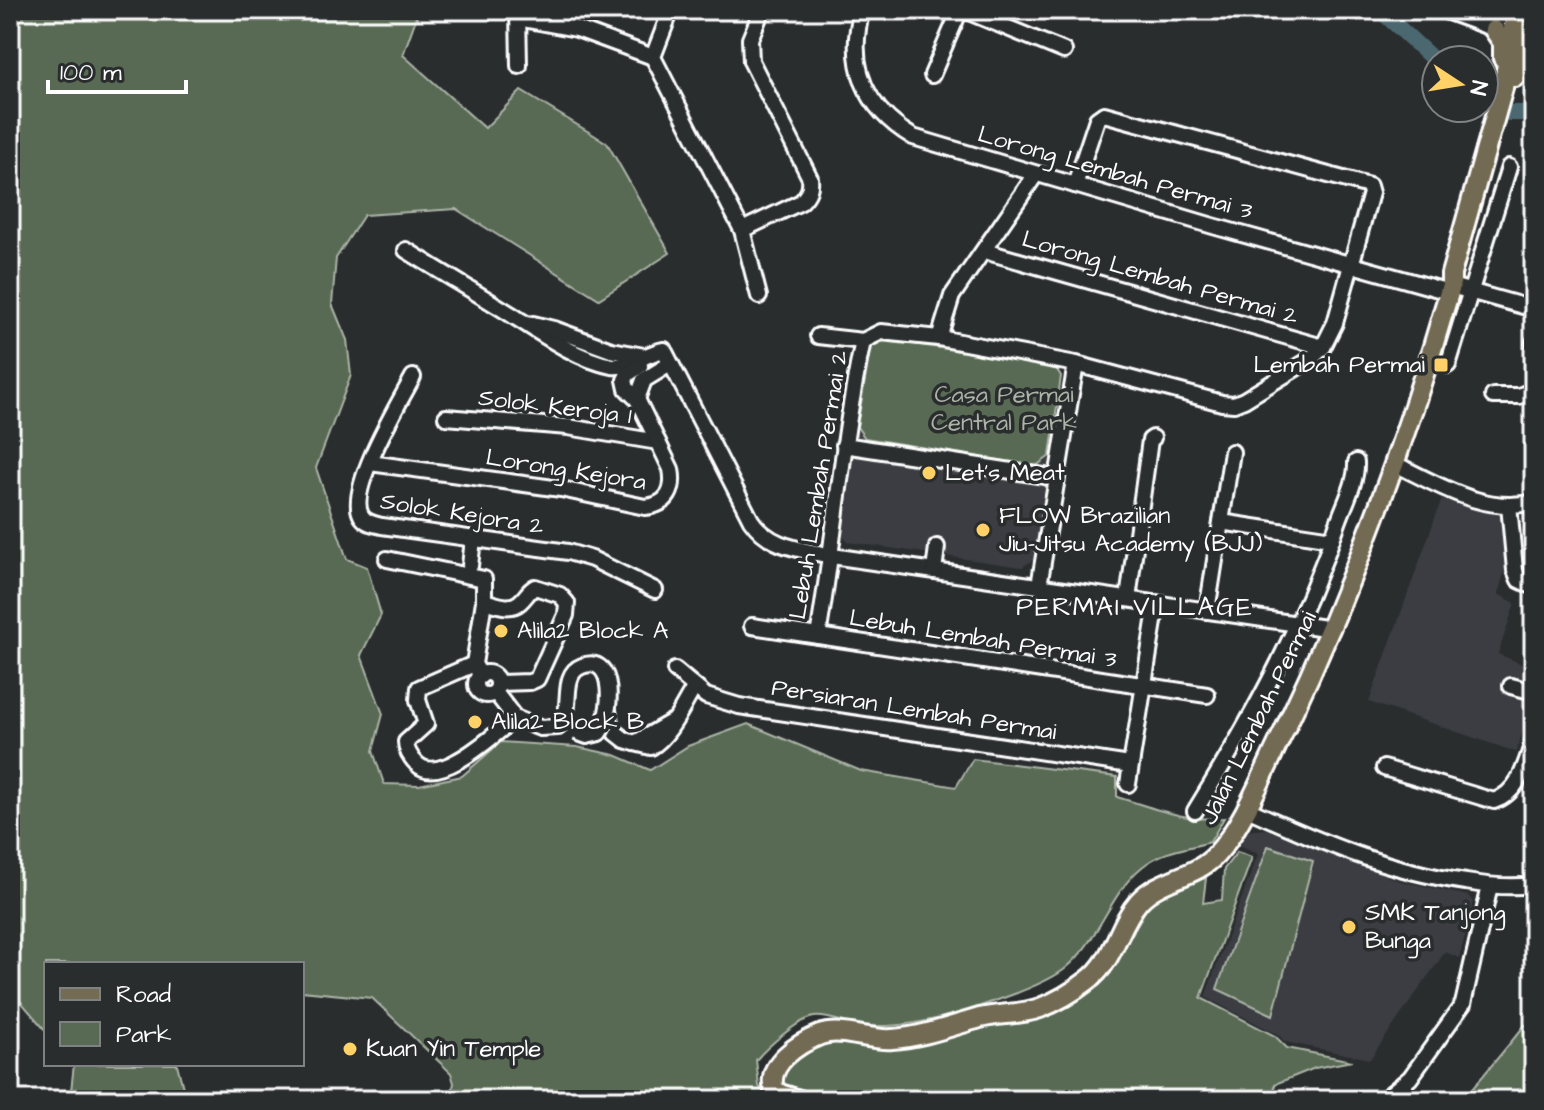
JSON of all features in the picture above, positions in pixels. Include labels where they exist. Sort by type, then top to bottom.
[{"type":"main road","name":"Jalan Lembah Permai","points":[[799,1100],[774,1089],[772,1073],[780,1061],[823,1033],[876,1040],[918,1036],[984,1017],[1039,1008],[1101,971],[1137,903],[1146,893],[1205,866],[1216,855],[1245,808],[1332,629],[1395,464],[1428,366],[1450,289],[1451,274],[1491,144],[1507,83],[1503,32],[1518,10]]},
{"type":"main road","name":"Jalan Lembah Permai","points":[[1507,83],[1528,54],[1531,11]]},
{"type":"main road","points":[[1503,32],[1521,29],[1531,11]]},
{"type":"street","points":[[653,57],[671,10]]},
{"type":"street","points":[[742,230],[801,202],[809,195],[810,178],[751,61],[750,39],[762,10]]},
{"type":"street","name":"Lorong Lembah Permai 3","points":[[862,10],[855,43],[856,63],[872,101],[895,127],[913,137],[1350,265],[1450,289],[1471,291],[1534,309]]},
{"type":"street","points":[[932,75],[962,10],[1064,51]]},
{"type":"street","points":[[1443,10],[1503,32],[1502,10]]},
{"type":"street","points":[[519,66],[518,14],[577,29],[653,57],[742,230],[759,296]]},
{"type":"street","points":[[818,336],[863,341],[881,332],[939,338],[1076,364],[1234,404],[1311,359],[1323,347],[1335,323],[1371,193],[1369,186],[1104,114],[1097,119],[1075,185]]},
{"type":"street","points":[[1448,365],[1509,167]]},
{"type":"street","points":[[939,338],[952,296],[1036,174]]},
{"type":"street","points":[[406,250],[524,323],[554,329],[611,350],[644,356],[661,350],[760,533],[772,542],[832,556],[1332,629]]},
{"type":"street","name":"Lorong Lembah Permai 2","points":[[984,251],[1323,347]]},
{"type":"street","name":"Lebuh Lembah Permai 2","points":[[818,636],[832,556],[844,445],[863,341]]},
{"type":"street","name":"Lorong Kejora","points":[[370,463],[561,489],[645,507],[655,506],[665,501],[673,479],[637,399],[644,380],[668,359]]},
{"type":"street","points":[[1039,586],[1076,364]]},
{"type":"street","name":"Solok Kejora 2","points":[[413,377],[370,463],[358,503],[360,514],[366,522],[568,552],[592,559],[655,590]]},
{"type":"street","points":[[1493,396],[1519,396],[1534,390]]},
{"type":"street","name":"Solok Keroja 1","points":[[446,417],[568,427],[658,442]]},
{"type":"street","points":[[1128,599],[1150,440],[1153,438]]},
{"type":"street","points":[[844,445],[1057,478]]},
{"type":"street","points":[[1207,611],[1232,452]]},
{"type":"street","points":[[1195,811],[1267,690],[1299,624],[1332,539],[1356,462]]},
{"type":"street","points":[[1395,464],[1462,495],[1485,502],[1509,505],[1534,502]]},
{"type":"street","points":[[1509,505],[1515,570],[1519,580],[1534,587]]},
{"type":"street","points":[[1221,522],[1332,539]]},
{"type":"street","points":[[470,566],[473,539]]},
{"type":"street","points":[[934,571],[937,547]]},
{"type":"street","points":[[387,559],[481,577],[486,583],[477,670]]},
{"type":"street","points":[[484,601],[511,607],[535,587],[560,595],[567,603],[566,615],[537,679],[496,688]]},
{"type":"street","points":[[1128,784],[1157,603]]},
{"type":"street","name":"Lebuh Lembah Permai 3","points":[[752,626],[1207,695]]},
{"type":"street","points":[[515,718],[469,755],[442,768],[421,768],[405,748],[406,742],[426,724],[418,700],[419,688],[477,670],[492,674],[496,688],[515,718],[540,728],[558,727],[567,715],[573,672],[582,665],[601,668],[608,677],[608,718],[599,733],[587,736],[565,723],[563,715],[571,672],[583,664],[600,666],[607,675],[608,723],[611,729],[625,740],[651,747],[659,742],[694,688]]},
{"type":"street","name":"Persiaran Lembah Permai","points":[[675,670],[706,696],[739,706],[1130,765]]},
{"type":"street","points":[[1511,686],[1534,692]]},
{"type":"street","points":[[1384,768],[1494,801],[1511,792],[1518,783],[1534,739]]},
{"type":"street","points":[[1245,808],[1386,866],[1426,877],[1490,886],[1534,885]]},
{"type":"street","points":[[1383,1100],[1410,1078],[1463,1004],[1490,886]]},
{"type":"shaded area","points":[[857,427],[865,438],[1036,466],[1050,456],[1035,559],[1022,567],[848,542],[840,531]]},
{"type":"shaded area","points":[[1444,493],[1501,515],[1508,560],[1498,594],[1515,603],[1498,654],[1534,669],[1534,696],[1516,752],[1369,702]]},
{"type":"shaded area","name":"SMK Tanjong Bunga","points":[[1265,829],[1400,881],[1469,896],[1474,902],[1459,958],[1445,952],[1370,1059],[1285,1042],[1279,1035],[1205,997],[1258,854],[1240,845],[1247,831]]},
{"type":"green space","points":[[10,10],[419,10],[403,55],[485,128],[521,91],[607,143],[670,253],[599,299],[456,209],[364,215],[336,258],[332,304],[347,340],[351,375],[316,468],[347,559],[367,567],[381,615],[361,655],[383,714],[373,751],[384,784],[419,785],[462,776],[501,742],[577,747],[615,755],[650,770],[688,746],[748,724],[861,771],[956,787],[973,759],[1117,777],[1117,797],[1183,816],[1224,818],[1210,842],[1166,853],[1142,867],[1121,890],[1087,945],[1061,972],[1049,979],[970,1010],[920,1022],[864,1026],[814,1017],[799,1023],[756,1060],[759,1086],[770,1100],[450,1100],[454,1083],[451,1073],[372,998],[304,991],[304,962],[44,962],[44,1029],[10,989]]},
{"type":"green space","name":"Casa Permai Central Park","points":[[880,339],[1054,365],[1061,376],[1050,456],[1036,466],[865,438],[857,427],[871,345]]},
{"type":"green space","points":[[1268,846],[1313,861],[1273,1015],[1217,989]]},
{"type":"green space","points":[[1237,852],[1252,857],[1201,998],[1275,1036],[1287,1048],[1352,1061],[1315,1068],[1275,1084],[1274,1100],[825,1100],[785,1090],[782,1079],[785,1069],[816,1047],[835,1041],[905,1047],[981,1027],[1041,1017],[1091,991],[1115,965],[1151,900],[1185,883],[1206,878],[1203,903],[1222,900],[1224,869]]},
{"type":"green space","points":[[1534,1024],[1534,1100],[1463,1100],[1525,1025]]},
{"type":"green space","points":[[74,1066],[178,1066],[186,1100],[70,1100]]},
{"type":"waterway","points":[[1380,10],[1420,47]]},
{"type":"waterway","points":[[1500,108],[1509,113],[1534,113]]},
{"type":"place","name":"Lembah Permai","points":[[1441,365]]},
{"type":"place","name":"Let's Meat","points":[[929,473]]},
{"type":"place","name":"FLOW Brazilian Jiu-Jitsu Academy (BJJ)","points":[[983,530]]},
{"type":"place","name":"Alila2 Block A","points":[[501,631]]},
{"type":"place","name":"Alila2 Block B","points":[[475,722]]},
{"type":"place","name":"SMK Tanjong Bunga","points":[[1349,927]]},
{"type":"place","name":"Kuan Yin Temple","points":[[350,1049]]},
{"type":"district","name":"PERMAI VILLAGE","points":[[1135,607]]}]
